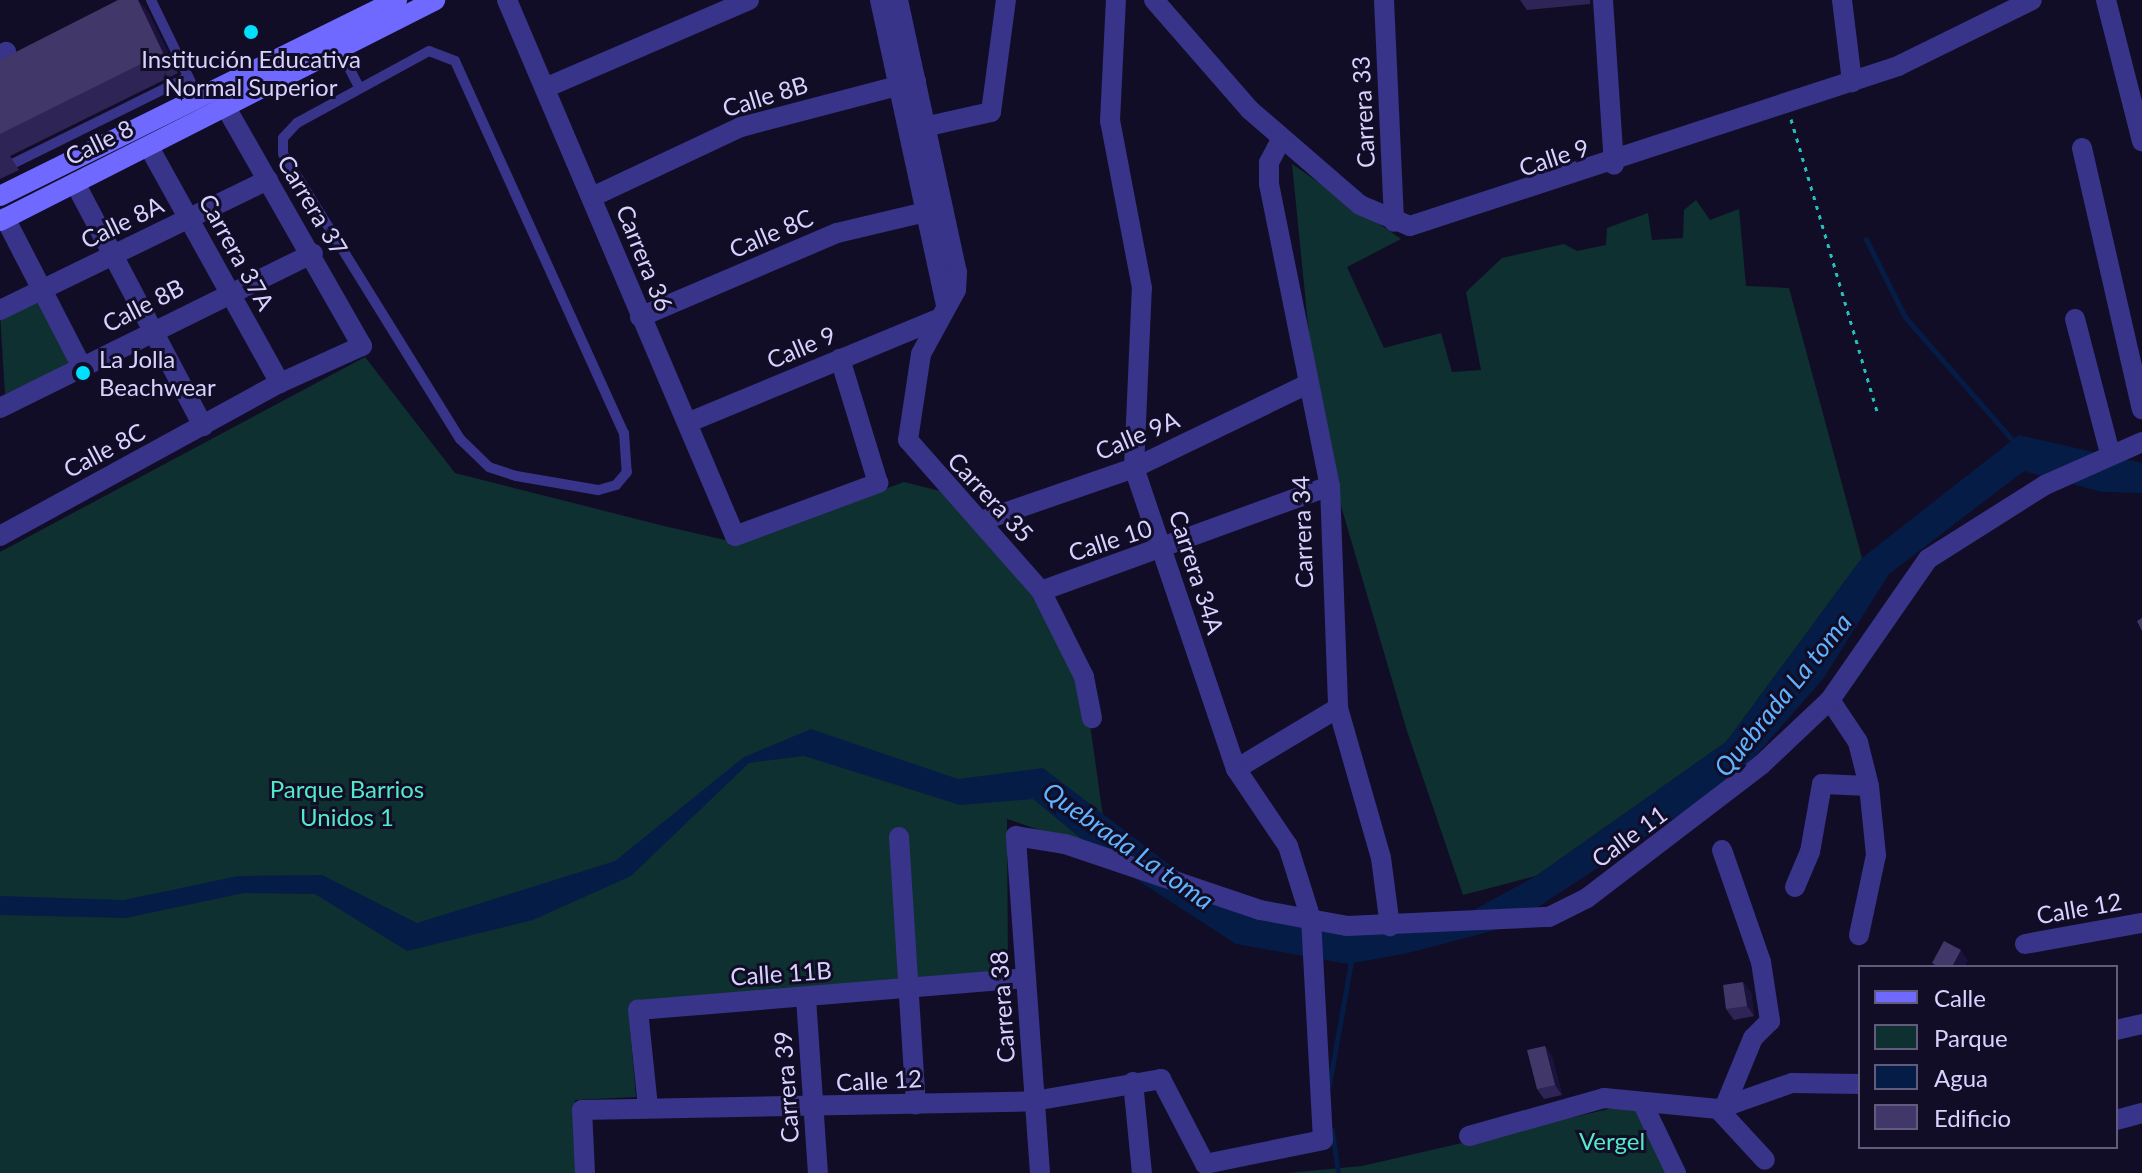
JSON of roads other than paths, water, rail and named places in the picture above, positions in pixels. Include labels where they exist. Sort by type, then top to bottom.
[{"type":"main road","name":"Calle 8","points":[[335,42],[397,0]]},
{"type":"main road","name":"Calle 8","points":[[0,196],[335,42],[435,0]]},
{"type":"main road","name":"Calle 8","points":[[3,219],[149,147],[214,99]]},
{"type":"street","name":"Carrera 36","points":[[507,0],[735,536],[878,483],[840,359]]},
{"type":"street","points":[[545,88],[749,0]]},
{"type":"street","name":"Carrera 35","points":[[880,0],[907,82]]},
{"type":"street","name":"Carrera 35","points":[[898,0],[941,312]]},
{"type":"street","points":[[916,128],[991,112],[997,32],[1006,0]]},
{"type":"street","name":"Carrera 34A","points":[[1116,0],[1110,121],[1142,288],[1134,468],[1165,550],[1236,769],[1288,846],[1312,922],[1323,1140],[1205,1164],[1171,1090]]},
{"type":"street","name":"Calle 9","points":[[1154,0],[1282,138],[1360,205],[1394,222],[1430,224],[1614,165],[1852,82],[2032,0]]},
{"type":"street","name":"Carrera 33","points":[[1384,0],[1394,222]]},
{"type":"street","points":[[1603,0],[1614,165]]},
{"type":"street","points":[[1842,0],[1852,82]]},
{"type":"street","points":[[2106,0],[2142,141]]},
{"type":"street","name":"Calle 8B","points":[[592,197],[741,127],[907,82]]},
{"type":"street","name":"Carrera 37","points":[[214,99],[313,253],[362,346]]},
{"type":"street","name":"Carrera 35","points":[[916,128],[957,272],[909,401],[908,440],[1041,591],[1084,677],[1092,718]]},
{"type":"street","name":"Carrera 34","points":[[1282,138],[1269,162],[1269,184],[1330,486],[1338,708],[1381,858],[1390,926]]},
{"type":"street","name":"Carrera 37A","points":[[149,147],[280,383]]},
{"type":"street","points":[[2082,148],[2142,409]]},
{"type":"street","name":"Calle 8A","points":[[0,310],[268,180]]},
{"type":"street","points":[[75,183],[203,426]]},
{"type":"street","name":"Calle 8C","points":[[640,317],[837,233],[926,212]]},
{"type":"street","points":[[3,219],[82,367]]},
{"type":"street","name":"Calle 8B","points":[[2,400],[82,367],[230,290],[313,253]]},
{"type":"street","name":"Calle 9","points":[[687,423],[840,359],[941,312]]},
{"type":"street","points":[[2075,319],[2106,454]]},
{"type":"street","name":"Calle 8C","points":[[0,536],[280,383],[362,346]]},
{"type":"street","name":"Calle 9A","points":[[981,521],[1134,468],[1308,384]]},
{"type":"street","name":"Calle 11","points":[[1016,836],[1260,910],[1312,922],[1390,926],[1435,922],[1526,923],[1587,898],[1700,816],[1830,700],[1928,559],[2045,485],[2106,454],[2142,442]]},
{"type":"street","name":"Calle 10","points":[[1041,591],[1165,550],[1330,486]]},
{"type":"street","points":[[1830,700],[1858,742],[1869,786],[1876,855],[1859,935]]},
{"type":"street","points":[[1236,769],[1338,708]]},
{"type":"street","points":[[1795,887],[1810,852],[1822,784],[1869,786]]},
{"type":"street","name":"Carrera 38","points":[[1016,836],[1040,1173]]},
{"type":"street","points":[[899,837],[916,1104]]},
{"type":"street","points":[[1722,850],[1761,962],[1770,1021],[1753,1038],[1722,1108]]},
{"type":"street","name":"Calle 12","points":[[2025,944],[2142,923]]},
{"type":"street","name":"Calle 11B","points":[[648,1107],[638,1010],[1026,978]]},
{"type":"street","name":"Carrera 39","points":[[806,998],[818,1173]]},
{"type":"street","points":[[2118,1030],[2142,1024]]},
{"type":"street","name":"Calle 12","points":[[585,1173],[582,1110],[648,1107],[813,1109],[1034,1101],[1161,1079],[1171,1090]]},
{"type":"street","points":[[1469,1136],[1604,1098],[1722,1108],[1804,1081],[1858,1084]]},
{"type":"street","points":[[1133,1082],[1142,1173]]},
{"type":"street","points":[[1642,1102],[1676,1173]]},
{"type":"street","points":[[1722,1108],[1765,1160]]},
{"type":"street","points":[[2118,1119],[2142,1113]]},
{"type":"lane","points":[[151,0],[188,77],[214,99]]},
{"type":"lane","points":[[335,42],[359,87]]},
{"type":"lane","points":[[429,51],[455,61],[624,433],[627,472],[616,485],[598,490],[516,476],[489,467],[460,439],[283,154],[283,138],[297,123],[359,87],[429,51]]},
{"type":"lane","points":[[0,170],[188,77]]},
{"type":"water","name":"Quebrada La toma","points":[[2019,435],[2142,463],[2142,493],[2102,492],[2024,471],[1889,574],[1823,679],[1736,778],[1507,927],[1408,953],[1348,964],[1236,944],[1108,861],[1033,799],[960,805],[804,756],[749,763],[631,876],[533,920],[407,951],[315,894],[244,893],[126,918],[0,915],[0,896],[124,900],[238,876],[322,875],[417,923],[615,861],[744,757],[811,729],[958,779],[1043,768],[1171,866],[1266,921],[1395,935],[1472,911],[1536,876],[1726,742],[1862,558]]},
{"type":"waterway","points":[[1866,239],[1905,317],[2015,443]]},
{"type":"waterway","points":[[1329,1085],[1351,962]]},
{"type":"waterway","points":[[1332,1130],[1338,1173]]},
{"type":"place","name":"Institución Educativa Normal Superior","points":[[251,32]]},
{"type":"place","name":"La Jolla Beachwear","points":[[83,373]]},
{"type":"park label","name":"Parque Barrios Unidos 1","points":[[347,803]]},
{"type":"park label","name":"Vergel","points":[[1612,1141]]}]
